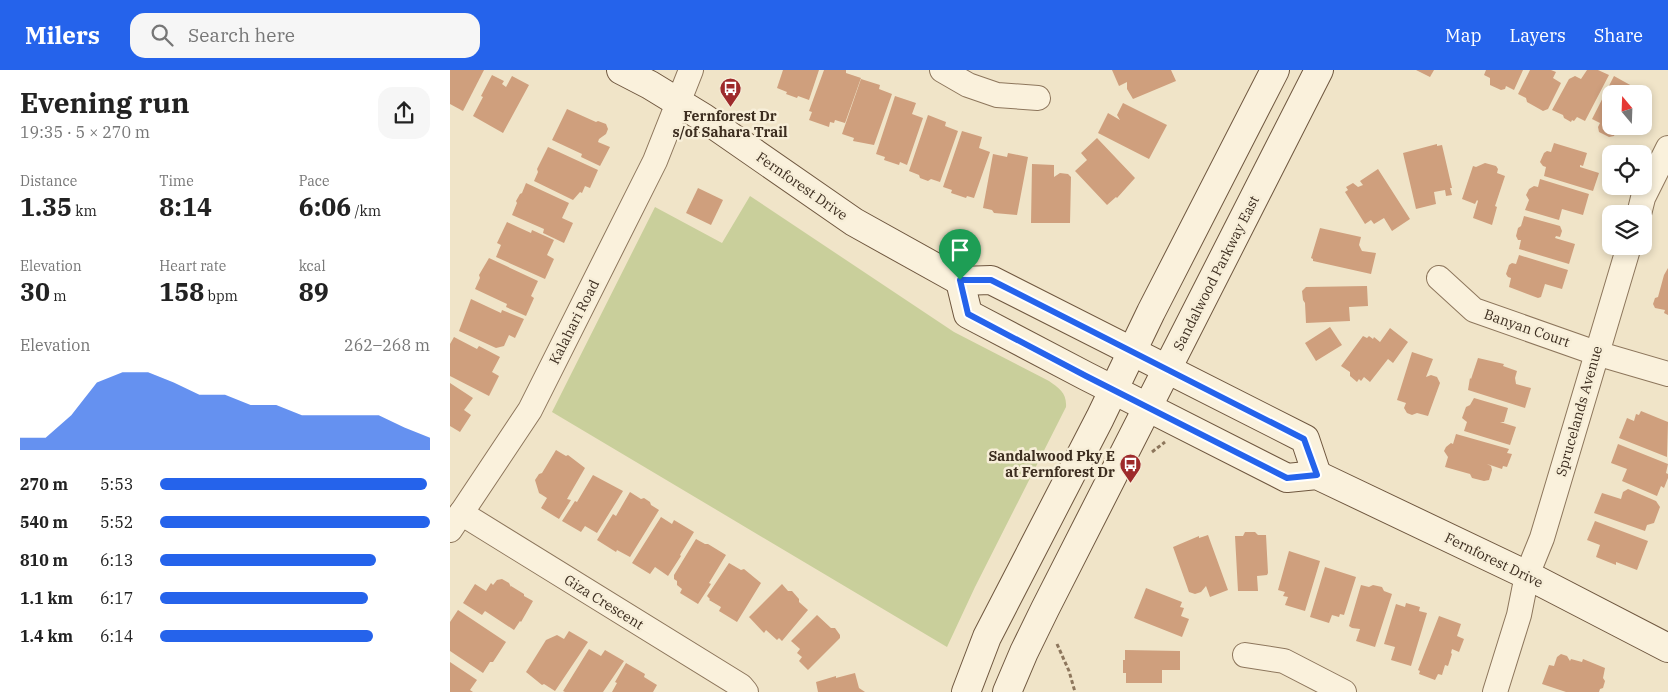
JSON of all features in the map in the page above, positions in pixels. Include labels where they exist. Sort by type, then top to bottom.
[{"type":"street","name":"Fernforest Drive","points":[[621,70],[650,85],[704,118],[854,222],[960,280],[991,280],[1304,439],[1317,475],[1527,575],[1668,648]]},
{"type":"street","name":"Kalahari Road","points":[[456,522],[530,410],[655,160],[691,70]]},
{"type":"street","points":[[942,70],[968,85],[997,95],[1038,98]]},
{"type":"street","points":[[966,692],[987,637],[1275,70]]},
{"type":"street","name":"Sandalwood Parkway East","points":[[1007,692],[1037,626],[1319,70]]},
{"type":"street","points":[[1641,205],[1668,148]]},
{"type":"street","name":"Sprucelands Avenue","points":[[1496,692],[1519,615],[1527,575],[1542,538],[1625,255]]},
{"type":"street","name":"Banyan Court","points":[[1439,278],[1474,310],[1596,352],[1668,374]]},
{"type":"street","points":[[960,280],[968,314],[1287,478],[1317,475]]},
{"type":"street","name":"Giza Crescent","points":[[456,522],[741,686],[746,692]]},
{"type":"street","points":[[1245,656],[1284,661],[1344,692]]},
{"type":"path","points":[[1057,644],[1075,692]]},
{"type":"green space","points":[[750,196],[954,332],[1049,381],[1064,394],[1066,407],[975,587],[947,647],[552,412],[655,207],[722,243]]},
{"type":"building","points":[[450,70],[484,70],[463,111],[450,104]]},
{"type":"building","points":[[783,70],[819,70],[809,100],[786,94],[787,92],[777,88]]},
{"type":"building","points":[[824,70],[846,70],[846,73],[861,78],[845,123],[835,120],[834,123],[830,122],[829,127],[809,120],[812,112],[809,111]]},
{"type":"building","points":[[1112,70],[1171,70],[1176,81],[1133,99],[1127,89],[1127,82],[1119,86]]},
{"type":"building","points":[[1416,70],[1434,70],[1430,77]]},
{"type":"building","points":[[1486,70],[1523,70],[1514,90],[1506,86],[1505,89],[1501,90],[1490,85],[1490,78],[1484,75]]},
{"type":"building","points":[[1530,70],[1551,70],[1556,72],[1553,78],[1561,83],[1548,109],[1543,111],[1527,102],[1526,98],[1518,94]]},
{"type":"building","points":[[1587,70],[1598,70],[1609,75],[1602,85],[1585,121],[1577,117],[1571,122],[1564,118],[1563,115],[1552,110],[1569,79],[1575,76],[1581,79]]},
{"type":"building","points":[[492,75],[504,81],[502,84],[506,87],[512,76],[529,85],[503,133],[473,116]]},
{"type":"building","points":[[1614,76],[1630,85],[1609,85]]},
{"type":"building","points":[[861,79],[880,85],[879,89],[892,94],[874,145],[853,141],[854,138],[842,134]]},
{"type":"building","points":[[895,96],[916,103],[912,114],[923,118],[907,165],[900,162],[899,165],[884,160],[885,157],[876,154]]},
{"type":"building","points":[[1602,99],[1602,134],[1599,132],[1598,127],[1600,123],[1592,119]]},
{"type":"building","points":[[1123,103],[1167,125],[1149,159],[1098,133],[1108,113],[1120,120],[1117,115]]},
{"type":"building","points":[[567,109],[596,122],[606,124],[608,129],[606,134],[598,142],[610,147],[600,166],[581,157],[582,154],[552,140]]},
{"type":"building","points":[[928,115],[946,122],[945,126],[958,131],[940,182],[931,179],[928,181],[909,171]]},
{"type":"building","points":[[962,131],[982,137],[979,148],[990,152],[974,198],[967,196],[966,198],[951,193],[952,190],[943,187]]},
{"type":"building","points":[[1097,138],[1135,178],[1117,198],[1107,205],[1075,171],[1087,160],[1081,153]]},
{"type":"building","points":[[1554,143],[1587,153],[1583,166],[1580,165],[1580,167],[1599,173],[1593,191],[1544,176],[1546,167],[1540,162],[1544,153],[1547,151],[1551,152]]},
{"type":"building","points":[[1437,144],[1437,146],[1442,145],[1452,195],[1446,196],[1445,190],[1434,192],[1436,204],[1416,209],[1403,153]]},
{"type":"building","points":[[548,147],[598,170],[590,188],[585,186],[582,193],[580,192],[573,200],[534,181],[538,172],[537,169]]},
{"type":"building","points":[[1008,153],[1028,157],[1017,215],[994,213],[992,210],[983,208],[993,154],[1007,157]]},
{"type":"building","points":[[1485,163],[1496,166],[1498,169],[1497,173],[1505,176],[1495,206],[1497,207],[1492,225],[1473,218],[1477,200],[1475,204],[1462,199],[1473,166],[1476,167]]},
{"type":"building","points":[[1032,164],[1054,165],[1054,177],[1060,173],[1068,174],[1071,177],[1070,223],[1031,223]]},
{"type":"building","points":[[1378,169],[1410,219],[1392,231],[1384,218],[1374,224],[1371,220],[1365,224],[1345,192],[1348,190],[1346,187],[1353,183],[1358,187],[1363,185],[1360,181]]},
{"type":"building","points":[[1540,179],[1589,194],[1583,215],[1562,209],[1559,220],[1525,210],[1529,200],[1526,195],[1529,189],[1534,186],[1538,187]]},
{"type":"building","points":[[526,183],[569,203],[562,218],[573,223],[564,243],[543,233],[544,229],[512,215],[517,203],[516,201]]},
{"type":"building","points":[[698,188],[723,200],[711,225],[686,213]]},
{"type":"building","points":[[1524,216],[1560,226],[1562,231],[1560,237],[1556,236],[1555,238],[1575,244],[1569,264],[1519,249],[1521,240],[1518,240],[1516,236]]},
{"type":"building","points":[[507,222],[531,233],[532,230],[554,240],[547,255],[554,259],[545,279],[496,257],[501,245],[497,243]]},
{"type":"building","points":[[1320,228],[1361,237],[1359,245],[1362,251],[1376,253],[1371,274],[1313,261],[1311,258]]},
{"type":"building","points":[[1519,255],[1568,270],[1562,289],[1545,284],[1541,297],[1538,298],[1509,287],[1511,278],[1506,274],[1509,265],[1512,263],[1516,264]]},
{"type":"building","points":[[489,258],[538,281],[531,296],[534,298],[526,316],[506,307],[507,304],[475,289],[480,278],[479,275]]},
{"type":"building","points":[[1668,268],[1668,315],[1664,313],[1665,310],[1655,308],[1653,304],[1655,298],[1658,297]]},
{"type":"building","points":[[1367,286],[1368,306],[1349,307],[1350,321],[1306,323],[1302,291],[1306,287]]},
{"type":"building","points":[[471,299],[501,313],[502,310],[524,319],[515,338],[509,335],[504,346],[496,348],[459,331]]},
{"type":"building","points":[[1330,327],[1342,345],[1316,361],[1305,343]]},
{"type":"building","points":[[1390,328],[1408,342],[1393,363],[1388,359],[1370,382],[1364,377],[1361,381],[1359,379],[1357,382],[1350,376],[1350,372],[1341,366],[1363,336],[1367,338],[1369,336],[1373,339],[1374,337],[1380,342]]},
{"type":"building","points":[[454,337],[477,349],[479,346],[500,357],[492,372],[499,376],[489,396],[450,376],[450,344]]},
{"type":"building","points":[[1412,352],[1433,359],[1426,377],[1431,375],[1437,377],[1440,383],[1428,416],[1407,413],[1404,408],[1406,403],[1397,400]]},
{"type":"building","points":[[1478,358],[1504,364],[1503,366],[1517,371],[1516,384],[1531,388],[1525,408],[1468,390],[1470,378]]},
{"type":"building","points":[[450,383],[473,398],[464,410],[471,415],[460,432],[450,426]]},
{"type":"building","points":[[1474,398],[1508,408],[1504,422],[1500,422],[1516,427],[1510,445],[1464,431],[1467,422],[1462,418],[1466,407],[1470,405]]},
{"type":"building","points":[[1641,411],[1668,422],[1667,457],[1619,438],[1627,418],[1634,421],[1636,414],[1639,415]]},
{"type":"building","points":[[1456,434],[1509,449],[1507,453],[1512,454],[1507,467],[1503,466],[1502,469],[1487,464],[1491,466],[1492,470],[1489,480],[1484,481],[1472,478],[1470,474],[1445,467],[1448,457],[1444,451],[1451,443],[1453,444]]},
{"type":"building","points":[[1618,444],[1668,464],[1666,473],[1668,478],[1664,488],[1661,486],[1657,496],[1622,481],[1627,469],[1611,463]]},
{"type":"building","points":[[556,450],[566,456],[568,455],[585,468],[567,499],[571,500],[559,519],[541,508],[547,498],[539,493],[535,480],[542,473]]},
{"type":"building","points":[[593,475],[623,491],[597,533],[585,526],[581,532],[562,521],[575,501],[577,502]]},
{"type":"building","points":[[1628,489],[1656,501],[1660,507],[1654,523],[1647,525],[1645,531],[1594,513],[1602,493],[1621,499],[1623,492]]},
{"type":"building","points":[[630,492],[641,499],[644,498],[659,510],[630,557],[617,550],[616,552],[597,540],[613,514],[616,516]]},
{"type":"building","points":[[661,517],[672,524],[674,520],[694,532],[668,576],[655,567],[650,574],[632,563]]},
{"type":"building","points":[[1595,521],[1648,541],[1637,570],[1616,562],[1616,565],[1596,557],[1600,545],[1587,540]]},
{"type":"building","points":[[1245,532],[1266,535],[1268,573],[1267,575],[1257,576],[1258,591],[1238,591],[1235,536],[1243,536]]},
{"type":"building","points":[[1208,535],[1228,590],[1210,597],[1206,586],[1201,592],[1195,594],[1189,592],[1173,547],[1199,536],[1199,538]]},
{"type":"building","points":[[696,539],[726,555],[698,604],[680,593],[682,589],[674,579],[674,575]]},
{"type":"building","points":[[1289,551],[1320,561],[1305,611],[1285,605],[1288,597],[1283,596],[1285,592],[1278,590]]},
{"type":"building","points":[[729,563],[741,570],[744,569],[761,583],[737,622],[719,611],[721,607],[709,600],[707,596]]},
{"type":"building","points":[[1325,567],[1356,577],[1344,615],[1340,614],[1339,617],[1332,615],[1329,623],[1310,617]]},
{"type":"building","points":[[502,579],[533,601],[514,630],[485,611],[482,615],[463,603],[475,584],[486,591],[491,583],[493,585],[497,580]]},
{"type":"building","points":[[782,584],[788,591],[792,591],[799,599],[799,602],[808,610],[782,641],[779,638],[777,640],[766,630],[764,633],[749,617]]},
{"type":"building","points":[[1361,585],[1382,587],[1384,591],[1392,594],[1375,647],[1356,641],[1360,629],[1349,626]]},
{"type":"building","points":[[1146,588],[1182,602],[1180,607],[1184,608],[1181,616],[1189,619],[1182,637],[1134,618]]},
{"type":"building","points":[[1406,603],[1420,607],[1419,611],[1427,613],[1411,666],[1391,660],[1395,647],[1384,644],[1396,604],[1405,607]]},
{"type":"building","points":[[458,610],[506,642],[483,673],[450,651],[450,622]]},
{"type":"building","points":[[817,615],[831,628],[835,628],[840,638],[808,670],[799,661],[802,657],[797,653],[800,649],[791,641]]},
{"type":"building","points":[[1439,616],[1461,624],[1457,636],[1464,639],[1459,652],[1452,649],[1448,666],[1445,665],[1442,675],[1438,674],[1435,680],[1419,674],[1420,671],[1418,670]]},
{"type":"building","points":[[569,631],[588,642],[555,691],[544,684],[542,685],[526,672],[546,640],[557,635],[564,639]]},
{"type":"building","points":[[589,649],[601,656],[605,650],[624,661],[603,692],[563,691]]},
{"type":"building","points":[[1125,650],[1180,651],[1180,670],[1162,670],[1162,683],[1126,683],[1126,673],[1123,673]]},
{"type":"building","points":[[1561,654],[1567,656],[1570,661],[1571,659],[1582,662],[1583,659],[1605,668],[1603,688],[1599,692],[1566,692],[1542,684],[1549,665],[1554,666],[1557,657]]},
{"type":"building","points":[[450,662],[477,680],[470,690],[473,692],[450,692]]},
{"type":"building","points":[[626,663],[645,674],[644,677],[657,685],[653,692],[612,692],[617,683],[615,682]]},
{"type":"building","points":[[855,673],[859,688],[865,692],[818,692],[816,682]]},
{"type":"place","name":"Fernforest Dr s/of Sahara Trail","points":[[730,107]]},
{"type":"place","name":"Sandalwood Pky E at Fernforest Dr","points":[[1131,483]]},
{"type":"route","points":[[960,280],[991,280],[1304,439],[1317,475],[1287,478],[968,314],[960,280]]}]
